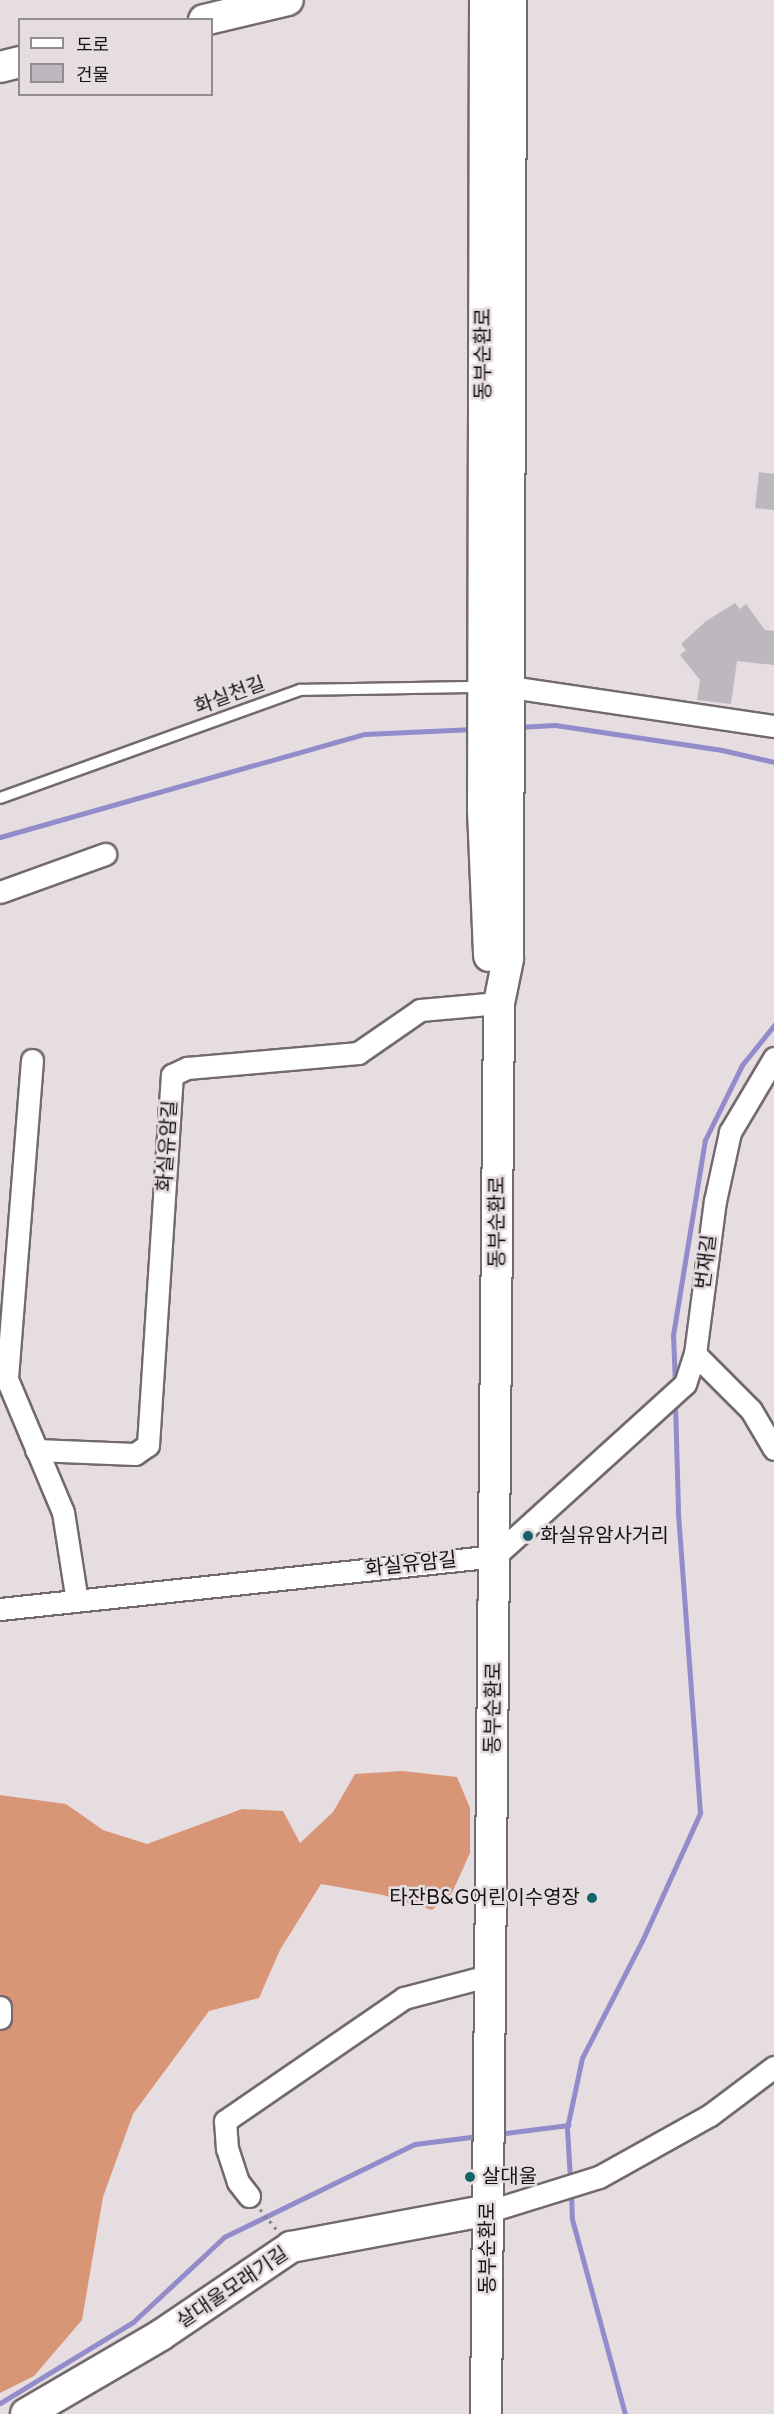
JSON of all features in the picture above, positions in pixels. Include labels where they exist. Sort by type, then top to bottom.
[{"type":"street","points":[[212,18],[288,0]]},
{"type":"street","name":"동부순환로","points":[[485,0],[497,698]]},
{"type":"street","name":"동부순환로","points":[[486,2414],[492,2209],[488,2162],[491,2096],[499,1003],[508,959],[496,808],[511,0]]},
{"type":"street","points":[[0,67],[18,62]]},
{"type":"street","points":[[497,698],[774,726]]},
{"type":"street","points":[[0,892],[105,854]]},
{"type":"street","name":"화실유암길","points":[[36,1450],[135,1454],[148,1445],[172,1075],[187,1068],[358,1053],[420,1010],[499,1003]]},
{"type":"street","name":"번재길","points":[[495,1556],[685,1384],[694,1354],[714,1201],[730,1132],[774,1058]]},
{"type":"street","points":[[32,1060],[6,1379],[63,1512],[77,1601]]},
{"type":"street","points":[[694,1354],[751,1410],[774,1449]]},
{"type":"street","name":"화실유암길","points":[[0,1610],[495,1556]]},
{"type":"street","points":[[249,2196],[238,2182],[227,2149],[225,2121],[404,1998],[491,1975]]},
{"type":"street","points":[[0,2007],[0,2018]]},
{"type":"street","points":[[492,2209],[599,2177],[710,2115],[774,2067]]},
{"type":"street","name":"살대울모래기길","points":[[31,2413],[161,2335],[291,2247],[492,2209]]},
{"type":"lane","name":"화실천길","points":[[0,798],[300,690],[497,698]]},
{"type":"path","points":[[249,2196],[277,2230]]},
{"type":"shaded area","points":[[402,1771],[457,1777],[470,1808],[470,1853],[452,1893],[432,1910],[383,1895],[321,1884],[280,1950],[259,1998],[209,2011],[133,2114],[103,2197],[82,2320],[34,2376],[0,2393],[0,1795],[66,1804],[103,1830],[147,1844],[242,1809],[283,1811],[300,1843],[333,1812],[355,1774]]},
{"type":"building","points":[[759,472],[774,474],[774,510],[755,508]]},
{"type":"building","points":[[735,603],[740,609],[746,604],[765,630],[774,631],[774,665],[737,661],[731,704],[697,700],[700,680],[680,655],[686,650],[681,644],[706,621]]},
{"type":"waterway","points":[[518,727],[555,725],[722,750],[774,762]]},
{"type":"waterway","points":[[0,837],[365,734],[473,729]]},
{"type":"waterway","points":[[675,1384],[673,1335],[705,1140],[742,1065],[774,1025]]},
{"type":"waterway","points":[[570,2179],[567,2128],[582,2058],[642,1941],[700,1813],[678,1510],[675,1402]]},
{"type":"waterway","points":[[497,2134],[568,2125]]},
{"type":"waterway","points":[[0,2403],[133,2322],[224,2237],[415,2144],[478,2136]]},
{"type":"waterway","points":[[571,2192],[572,2219],[625,2414]]},
{"type":"place","name":"화실유암사거리","points":[[528,1536]]},
{"type":"place","name":"타잔B&G어린이수영장","points":[[592,1898]]},
{"type":"place","name":"살대울","points":[[470,2177]]}]
